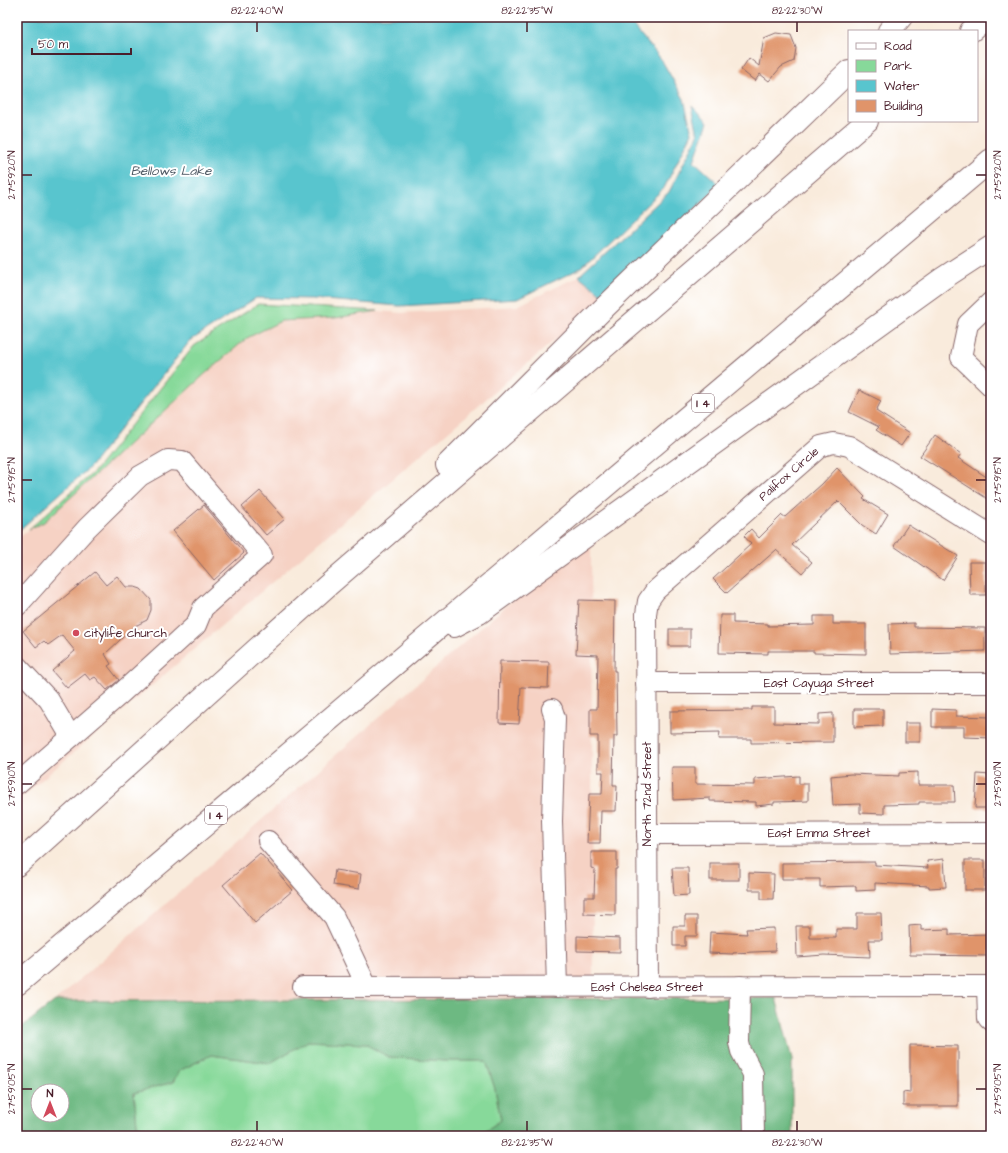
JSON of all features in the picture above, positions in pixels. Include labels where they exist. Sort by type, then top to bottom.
[{"type":"highway","points":[[890,30],[901,17]]},
{"type":"highway","points":[[972,30],[987,17]]},
{"type":"highway","points":[[327,586],[603,309],[848,72]]},
{"type":"highway","points":[[17,865],[327,586],[866,122]]},
{"type":"highway","name":"I 4","points":[[17,984],[991,160]]},
{"type":"highway","points":[[942,279],[991,239]]},
{"type":"highway","points":[[416,646],[479,613],[942,279],[991,247]]},
{"type":"street","points":[[991,302],[968,324],[961,357],[991,386]]},
{"type":"street","name":"Palifox Circle","points":[[648,601],[654,591],[821,446],[834,443],[849,446],[991,535]]},
{"type":"street","points":[[17,606],[87,528],[140,476],[168,460],[182,461],[262,555],[203,608],[196,625],[117,697],[17,784]]},
{"type":"street","name":"North 72nd Street","points":[[648,601],[646,614],[648,987]]},
{"type":"street","points":[[17,666],[49,700],[71,737]]},
{"type":"street","name":"East Cayuga Street","points":[[646,683],[991,683]]},
{"type":"street","points":[[552,709],[556,718],[552,821],[557,987]]},
{"type":"street","name":"East Emma Street","points":[[647,834],[991,833]]},
{"type":"street","points":[[268,841],[334,917],[367,987]]},
{"type":"street","points":[[740,986],[739,1042],[740,1051],[753,1074],[754,1136]]},
{"type":"street","points":[[989,986],[988,1019],[991,1022]]},
{"type":"street","name":"East Chelsea Street","points":[[303,987],[989,986]]},
{"type":"shaded area","points":[[579,276],[605,297],[17,801],[17,794],[127,699],[17,774],[17,540],[29,529],[44,522],[205,374],[247,338],[281,321],[335,318],[378,311],[401,313],[517,306]]},
{"type":"shaded area","points":[[591,542],[593,979],[296,979],[296,994],[593,994],[593,999],[55,1001],[515,598]]},
{"type":"green space","points":[[258,304],[378,311],[335,318],[281,321],[247,338],[205,374],[44,522],[29,529],[94,472],[194,346]]},
{"type":"green space","points":[[776,998],[792,1059],[792,1136],[478,1136],[501,1120],[495,1089],[486,1061],[445,1061],[389,1057],[365,1044],[308,1041],[270,1063],[211,1055],[179,1071],[173,1082],[134,1093],[137,1125],[161,1136],[17,1136],[17,1031],[55,1001]]},
{"type":"green space","points":[[308,1041],[365,1044],[389,1057],[445,1061],[486,1061],[495,1089],[501,1120],[478,1136],[161,1136],[137,1125],[134,1093],[173,1082],[179,1071],[211,1055],[270,1063]]},
{"type":"water","name":"Bellows Lake","points":[[17,17],[626,17],[661,59],[684,99],[692,133],[664,188],[581,268],[517,299],[400,306],[312,299],[256,298],[190,341],[90,467],[17,532]]},
{"type":"water","points":[[692,105],[708,122],[694,161],[720,185],[605,297],[579,276],[669,192],[698,135]]},
{"type":"building","points":[[776,33],[791,35],[796,48],[794,61],[781,67],[769,81],[760,74],[755,81],[741,70],[749,58],[759,66],[764,38]]},
{"type":"building","points":[[859,390],[881,401],[876,411],[910,433],[901,446],[876,430],[879,427],[849,412]]},
{"type":"building","points":[[935,435],[961,454],[958,458],[991,480],[991,501],[920,456]]},
{"type":"building","points":[[837,468],[865,497],[863,499],[888,514],[876,534],[862,525],[838,501],[792,545],[812,562],[802,573],[776,550],[727,593],[713,579],[751,544],[744,536],[751,529],[759,538],[782,515],[785,517],[822,484]]},
{"type":"building","points":[[260,491],[285,519],[266,535],[242,507]]},
{"type":"building","points":[[204,505],[244,553],[214,580],[173,531]]},
{"type":"building","points":[[908,525],[958,556],[943,580],[894,546]]},
{"type":"building","points":[[969,562],[986,562],[986,595],[970,595]]},
{"type":"building","name":"citylife church","points":[[95,572],[106,585],[117,576],[126,587],[141,589],[151,600],[151,610],[147,620],[135,626],[105,654],[111,664],[108,666],[119,680],[107,690],[95,677],[90,680],[85,674],[67,688],[52,671],[75,651],[62,635],[48,645],[44,641],[36,647],[23,631]]},
{"type":"building","points":[[579,600],[615,601],[614,671],[616,671],[617,736],[614,736],[613,785],[617,785],[616,811],[601,811],[600,843],[587,843],[589,794],[602,794],[603,772],[598,772],[598,736],[590,736],[590,709],[597,709],[598,655],[576,654]]},
{"type":"building","points":[[720,615],[733,615],[733,623],[768,624],[768,626],[814,625],[814,616],[833,616],[833,624],[866,624],[866,654],[814,653],[814,651],[768,651],[768,654],[719,653]]},
{"type":"building","points":[[914,623],[914,627],[985,628],[985,651],[890,654],[889,624]]},
{"type":"building","points":[[669,629],[690,629],[690,646],[669,646]]},
{"type":"building","points":[[500,661],[549,662],[548,688],[521,687],[519,724],[499,723]]},
{"type":"building","points":[[752,707],[774,707],[774,723],[819,724],[819,714],[833,713],[833,742],[751,743],[751,739],[719,739],[720,732],[670,733],[670,711],[752,710]]},
{"type":"building","points":[[854,709],[883,709],[883,726],[854,727]]},
{"type":"building","points":[[932,709],[956,710],[956,716],[991,717],[991,738],[964,737],[964,727],[932,727]]},
{"type":"building","points":[[905,723],[920,723],[920,742],[905,742]]},
{"type":"building","points":[[672,767],[695,767],[695,784],[755,785],[755,779],[799,776],[799,784],[808,784],[808,801],[774,802],[774,804],[756,806],[756,802],[710,801],[710,798],[673,800]]},
{"type":"building","points":[[918,772],[918,785],[954,785],[955,802],[919,802],[919,804],[884,805],[884,814],[860,813],[860,804],[833,805],[831,776],[851,774],[899,776],[899,773]]},
{"type":"building","points":[[977,774],[991,775],[990,808],[975,808]]},
{"type":"building","points":[[591,852],[617,852],[617,869],[615,869],[615,915],[584,914],[584,897],[594,897],[595,869],[591,868]]},
{"type":"building","points":[[260,853],[293,890],[255,923],[223,885]]},
{"type":"building","points":[[944,859],[946,887],[929,888],[929,886],[875,883],[875,890],[856,891],[856,886],[820,887],[820,879],[782,879],[782,863],[875,862],[875,865],[928,868],[927,861]]},
{"type":"building","points":[[965,860],[985,860],[985,890],[965,890]]},
{"type":"building","points":[[710,863],[739,863],[739,880],[710,880]]},
{"type":"building","points":[[672,868],[688,868],[689,895],[674,896]]},
{"type":"building","points":[[335,870],[361,874],[359,889],[333,885]]},
{"type":"building","points":[[749,873],[774,874],[773,899],[761,899],[761,890],[749,890]]},
{"type":"building","points":[[857,913],[881,913],[882,940],[869,940],[870,957],[824,955],[797,957],[796,926],[810,926],[810,938],[836,938],[836,929],[857,929]]},
{"type":"building","points":[[685,916],[697,916],[697,936],[685,936],[685,946],[673,946],[673,926],[685,926]]},
{"type":"building","points":[[921,925],[921,930],[949,929],[949,935],[991,934],[991,956],[910,955],[909,926]]},
{"type":"building","points":[[774,928],[775,951],[733,954],[709,953],[710,932],[747,934],[746,929]]},
{"type":"building","points":[[577,936],[620,938],[620,952],[577,951]]},
{"type":"building","points":[[910,1045],[958,1046],[958,1106],[903,1106],[903,1092],[910,1093]]},
{"type":"place","name":"citylife church","points":[[76,633]]}]
